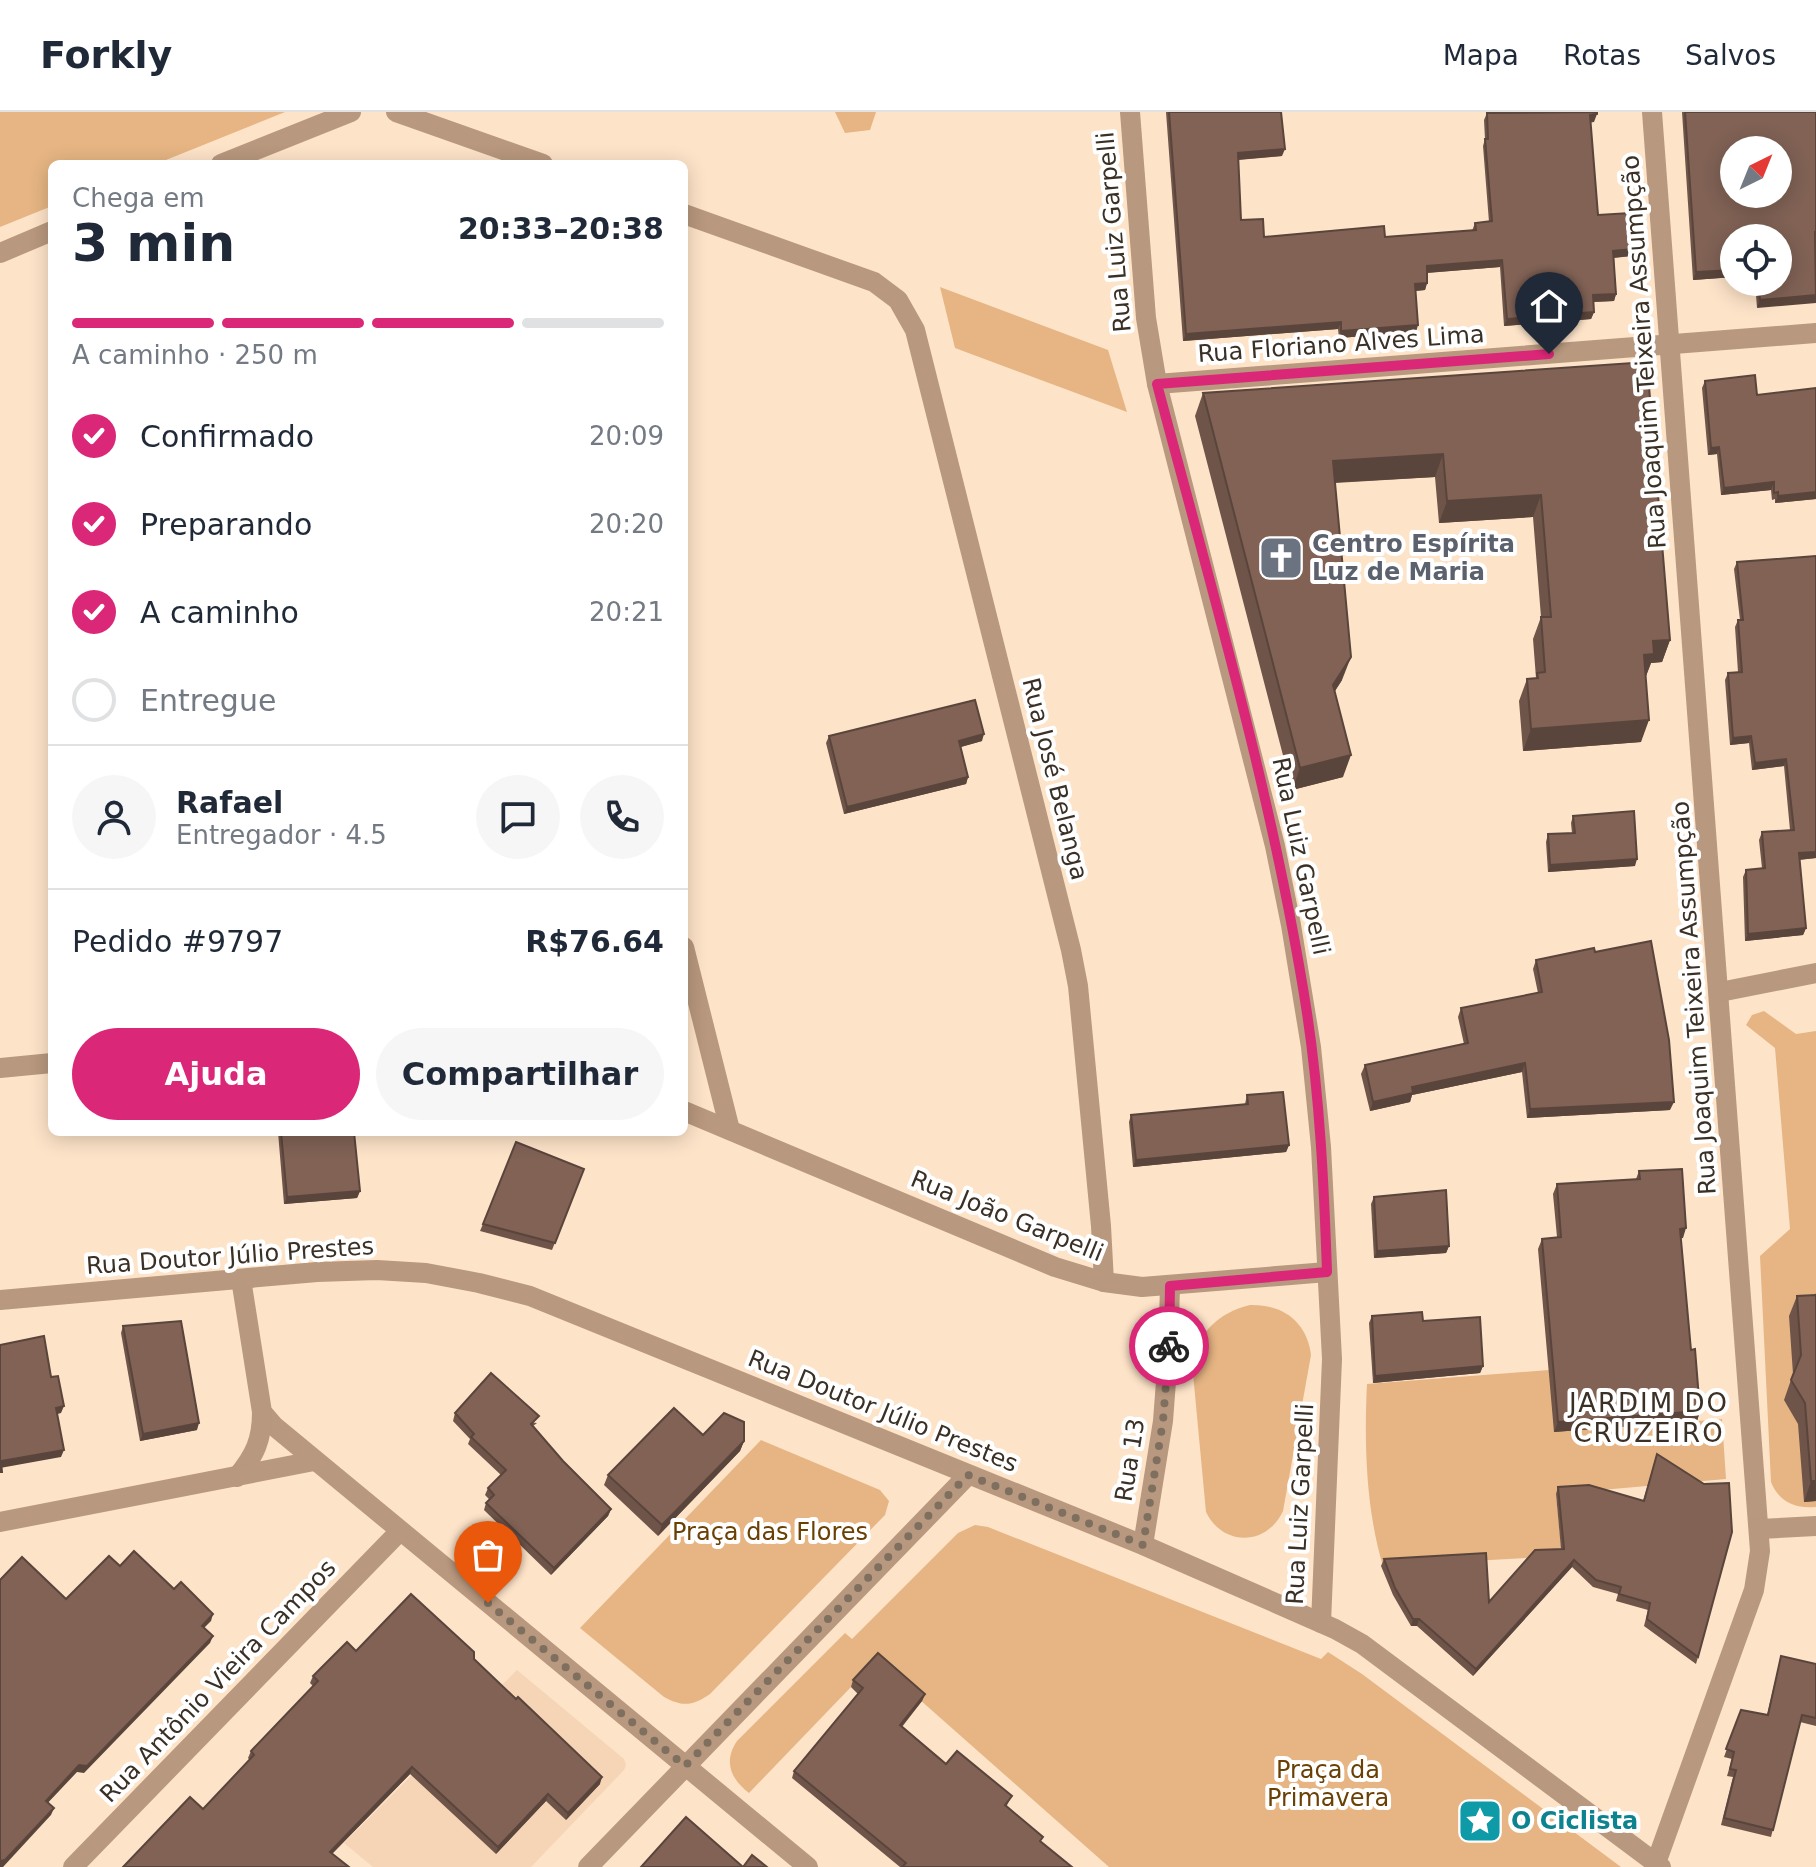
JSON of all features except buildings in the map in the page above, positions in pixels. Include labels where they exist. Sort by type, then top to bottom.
[{"type":"street","points":[[231,160],[351,112]]},
{"type":"street","points":[[396,112],[532,160]]},
{"type":"street","name":"Rua Luiz Garpelli","points":[[1130,112],[1146,318],[1157,384],[1236,686],[1291,925],[1317,1094],[1331,1397],[1321,1623]]},
{"type":"street","name":"Rua Joaquim Teixeira Assumpção","points":[[1652,112],[1759,1529],[1759,1567],[1754,1590],[1658,1865]]},
{"type":"street","points":[[483,143],[488,160]]},
{"type":"street","name":"Rua José Belanga","points":[[688,215],[874,282],[898,300],[915,330],[1071,950],[1078,986],[1104,1282]]},
{"type":"street","points":[[0,253],[48,233]]},
{"type":"street","name":"Rua Floriano Alves Lima","points":[[1157,384],[1816,333]]},
{"type":"street","points":[[688,963],[730,1130]]},
{"type":"street","points":[[1720,992],[1816,973]]},
{"type":"street","points":[[0,1068],[48,1063]]},
{"type":"street","name":"Rua João Garpelli","points":[[688,1113],[1055,1267],[1104,1282],[1142,1287],[1170,1286],[1327,1272]]},
{"type":"street","name":"Rua Doutor Júlio Prestes","points":[[0,1300],[377,1270],[426,1273],[530,1296],[1143,1545],[1321,1623],[1362,1644],[1658,1865]]},
{"type":"street","points":[[237,1477],[251,1459],[262,1433],[262,1412],[241,1279]]},
{"type":"street","name":"Rua 13","points":[[1143,1545],[1163,1421],[1170,1286]]},
{"type":"street","points":[[262,1412],[314,1461],[808,1867]]},
{"type":"street","points":[[0,1522],[314,1461]]},
{"type":"street","points":[[588,1867],[968,1475]]},
{"type":"street","points":[[1759,1529],[1816,1526]]},
{"type":"street","name":"Rua Antônio Vieira Campos","points":[[73,1867],[400,1531]]},
{"type":"shaded area","points":[[517,1670],[624,1759],[626,1765],[531,1867],[373,1867],[344,1843]]},
{"type":"green space","points":[[0,112],[285,112],[166,160],[48,160],[48,208],[0,227]]},
{"type":"green space","points":[[835,112],[876,112],[870,130],[845,133]]},
{"type":"green space","points":[[940,287],[1108,350],[1127,412],[955,348]]},
{"type":"green space","points":[[1764,1011],[1796,1034],[1816,1031],[1816,1507],[1789,1503],[1778,1495],[1771,1482],[1760,1256],[1790,1229],[1775,1048],[1746,1025],[1752,1015]]},
{"type":"green space","points":[[1250,1305],[1273,1308],[1291,1317],[1304,1333],[1311,1355],[1283,1511],[1267,1531],[1245,1538],[1223,1532],[1206,1512],[1192,1363],[1199,1342],[1212,1325],[1229,1313]]},
{"type":"green space","points":[[1549,1370],[1697,1421],[1722,1419],[1726,1479],[1556,1494],[1562,1556],[1383,1566],[1373,1522],[1368,1476],[1367,1384]]},
{"type":"green space","name":"Praça das Flores","points":[[761,1440],[880,1490],[889,1501],[885,1515],[710,1694],[693,1703],[676,1702],[664,1697],[580,1628]]},
{"type":"green space","name":"Praça da Primavera","points":[[975,1525],[988,1527],[1321,1659],[1328,1652],[1621,1867],[1109,1867],[876,1661],[749,1793],[743,1788],[734,1776],[730,1763],[737,1741],[845,1633],[852,1639],[958,1533]]},
{"type":"way so far","points":[[488,1603],[685,1766],[968,1475],[1143,1545],[1163,1421],[1169,1346]]},
{"type":"place","name":"Centro Espírita Luz de Maria","points":[[1281,558]]},
{"type":"place","name":"O Ciclista","points":[[1480,1821]]},
{"type":"district","name":"JARDIM DO CRUZEIRO","points":[[1649,1418]]},
{"type":"route","points":[[1169,1346],[1170,1286],[1327,1272],[1317,1094],[1307,1013],[1291,925],[1236,686],[1157,384],[1549,354]]}]
